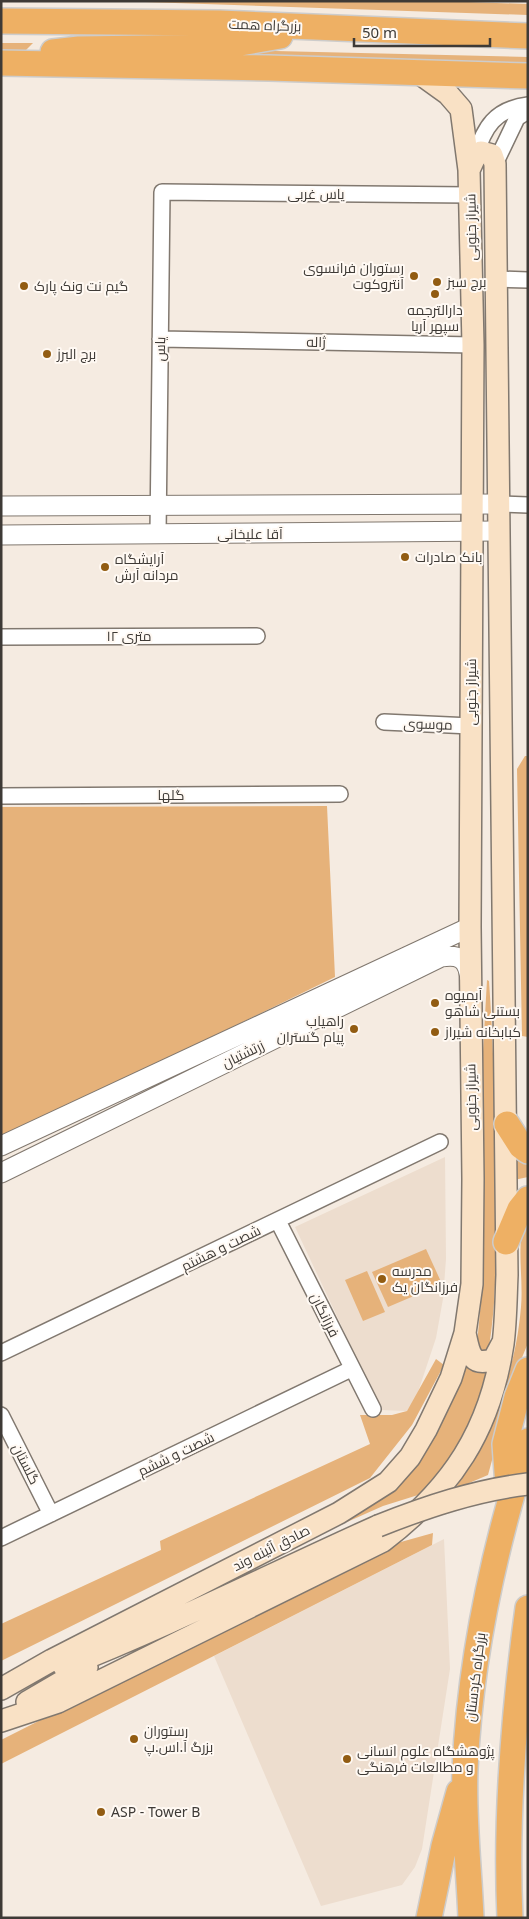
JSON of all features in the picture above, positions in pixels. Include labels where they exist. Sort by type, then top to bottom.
[{"type":"highway","name":"بزرگراه همت","points":[[1,21],[330,26],[528,36]]},
{"type":"highway","points":[[1,59],[79,49],[217,47],[330,26]]},
{"type":"highway","points":[[1,64],[416,71],[528,76]]},
{"type":"highway","points":[[506,1124],[521,1146],[528,1151]]},
{"type":"highway","points":[[506,1242],[520,1209],[528,1198]]},
{"type":"highway","points":[[509,1501],[505,1444],[517,1397],[528,1370]]},
{"type":"highway","name":"بزرگراه کردستان","points":[[471,1918],[465,1770],[480,1634],[488,1586],[509,1501],[528,1441]]},
{"type":"highway","points":[[510,1918],[509,1816],[514,1724],[528,1608]]},
{"type":"highway","points":[[430,1918],[444,1846],[465,1770]]},
{"type":"main road","name":"شیراز جنوبی","points":[[380,1534],[410,1521],[439,1492],[467,1451],[486,1411],[503,1342],[507,1275],[496,279],[480,163],[461,109],[448,94],[416,71]]},
{"type":"main road","name":"شیراز جنوبی","points":[[465,1333],[472,1284],[470,927],[473,345],[470,195],[480,163]]},
{"type":"main road","points":[[465,1333],[471,1356],[477,1361],[487,1362],[494,1359],[503,1342]]},
{"type":"main road","name":"صادق آئینه وند","points":[[1,1691],[52,1660],[339,1513],[388,1482],[410,1457],[426,1430],[451,1378],[465,1333]]},
{"type":"main road","points":[[380,1534],[429,1506],[508,1486],[528,1484]]},
{"type":"main road","name":"صادق آئینه وند","points":[[1,1691],[135,1639],[380,1534]]},
{"type":"main road","name":"صادق آئینه وند","points":[[1,1720],[58,1702],[380,1534]]},
{"type":"main road","name":"صادق آئینه وند","points":[[1,1720],[135,1639]]},
{"type":"street","points":[[480,163],[485,130],[497,116],[513,106],[528,105]]},
{"type":"street","points":[[480,163],[516,118],[528,111]]},
{"type":"street","name":"یاس غربی","points":[[162,192],[470,195]]},
{"type":"street","name":"یاس","points":[[158,534],[162,192]]},
{"type":"street","points":[[496,279],[528,280]]},
{"type":"street","name":"ژاله","points":[[160,339],[473,345]]},
{"type":"street","points":[[1,506],[528,505]]},
{"type":"street","name":"آقا علیخانی","points":[[1,536],[498,531]]},
{"type":"street","name":"۱۲ متری","points":[[1,637],[257,636]]},
{"type":"street","name":"موسوی","points":[[384,722],[471,726]]},
{"type":"street","name":"گلها","points":[[1,796],[340,794]]},
{"type":"street","name":"زرتشتیان","points":[[1,1146],[470,927]]},
{"type":"street","name":"زرتشتیان","points":[[1,1173],[441,957],[453,955],[463,959],[468,966],[470,982]]},
{"type":"street","name":"شصت و هشتم","points":[[1,1353],[440,1142]]},
{"type":"street","name":"فرزانگان","points":[[278,1221],[351,1369],[373,1409]]},
{"type":"street","name":"شصت و ششم","points":[[1,1538],[351,1369]]},
{"type":"street","name":"گلستان","points":[[1,1415],[51,1514]]},
{"type":"shaded area","points":[[116,1],[440,1],[528,4],[528,15]]},
{"type":"shaded area","points":[[1,43],[33,43],[25,51],[1,51]]},
{"type":"shaded area","points":[[231,50],[528,57],[528,65],[158,58]]},
{"type":"shaded area","points":[[525,756],[528,756],[528,1037],[522,1036],[517,769]]},
{"type":"shaded area","points":[[327,806],[335,977],[1,1140],[1,807]]},
{"type":"shaded area","points":[[487,980],[489,981],[492,1035],[496,1144],[496,1237],[493,1315],[488,1353],[484,1357],[477,1344],[481,1301],[482,1069]]},
{"type":"shaded area","points":[[513,1152],[528,1163],[528,1177],[514,1180]]},
{"type":"shaded area","name":"مدرسه فرزانگان یک","points":[[445,1157],[446,1259],[443,1299],[436,1338],[416,1398],[407,1411],[381,1410],[295,1227]]},
{"type":"shaded area","points":[[528,1208],[528,1343],[516,1372],[488,1475],[455,1489],[480,1446],[490,1424],[507,1380],[513,1357],[521,1307],[521,1238]]},
{"type":"shaded area","points":[[426,1249],[442,1284],[388,1307],[372,1272]]},
{"type":"shaded area","points":[[367,1271],[385,1312],[363,1321],[345,1280]]},
{"type":"shaded area","points":[[436,1359],[444,1365],[412,1425],[370,1478],[1,1661],[1,1624],[161,1550],[160,1541],[370,1444],[360,1415],[392,1415],[407,1411]]},
{"type":"shaded area","points":[[464,1366],[477,1373],[492,1371],[488,1390],[434,1490],[383,1506],[347,1522],[364,1507]]},
{"type":"shaded area","points":[[433,1533],[432,1545],[1,1764],[1,1740],[383,1547]]},
{"type":"shaded area","name":"پژوهشگاه علوم انسانی و مطالعات فرهنگی","points":[[444,1539],[450,1669],[422,1849],[415,1867],[402,1885],[321,1906],[214,1656]]},
{"type":"place","name":"رستوران فرانسوی آنتروکوت","points":[[414,276]]},
{"type":"place","name":"برج سبز","points":[[437,282]]},
{"type":"place","name":"گیم نت ونک پارک","points":[[24,286]]},
{"type":"place","name":"دارالترجمه سپهر آریا","points":[[435,294]]},
{"type":"place","name":"برج البرز","points":[[47,354]]},
{"type":"place","name":"بانک صادرات","points":[[405,557]]},
{"type":"place","name":"آرایشگاه مردانه آرش","points":[[105,567]]},
{"type":"place","name":"آبمیوه بستنی شاهو","points":[[435,1003]]},
{"type":"place","name":"راهیاب پیام گستران","points":[[354,1029]]},
{"type":"place","name":"کبابخانه شیراز","points":[[435,1032]]},
{"type":"place","name":"مدرسه فرزانگان یک","points":[[382,1279]]},
{"type":"place","name":"رستوران بزرگ آ.اس.پ","points":[[134,1739]]},
{"type":"place","name":"پژوهشگاه علوم انسانی و مطالعات فرهنگی","points":[[347,1759]]},
{"type":"place","name":"ASP - Tower B","points":[[101,1812]]}]
